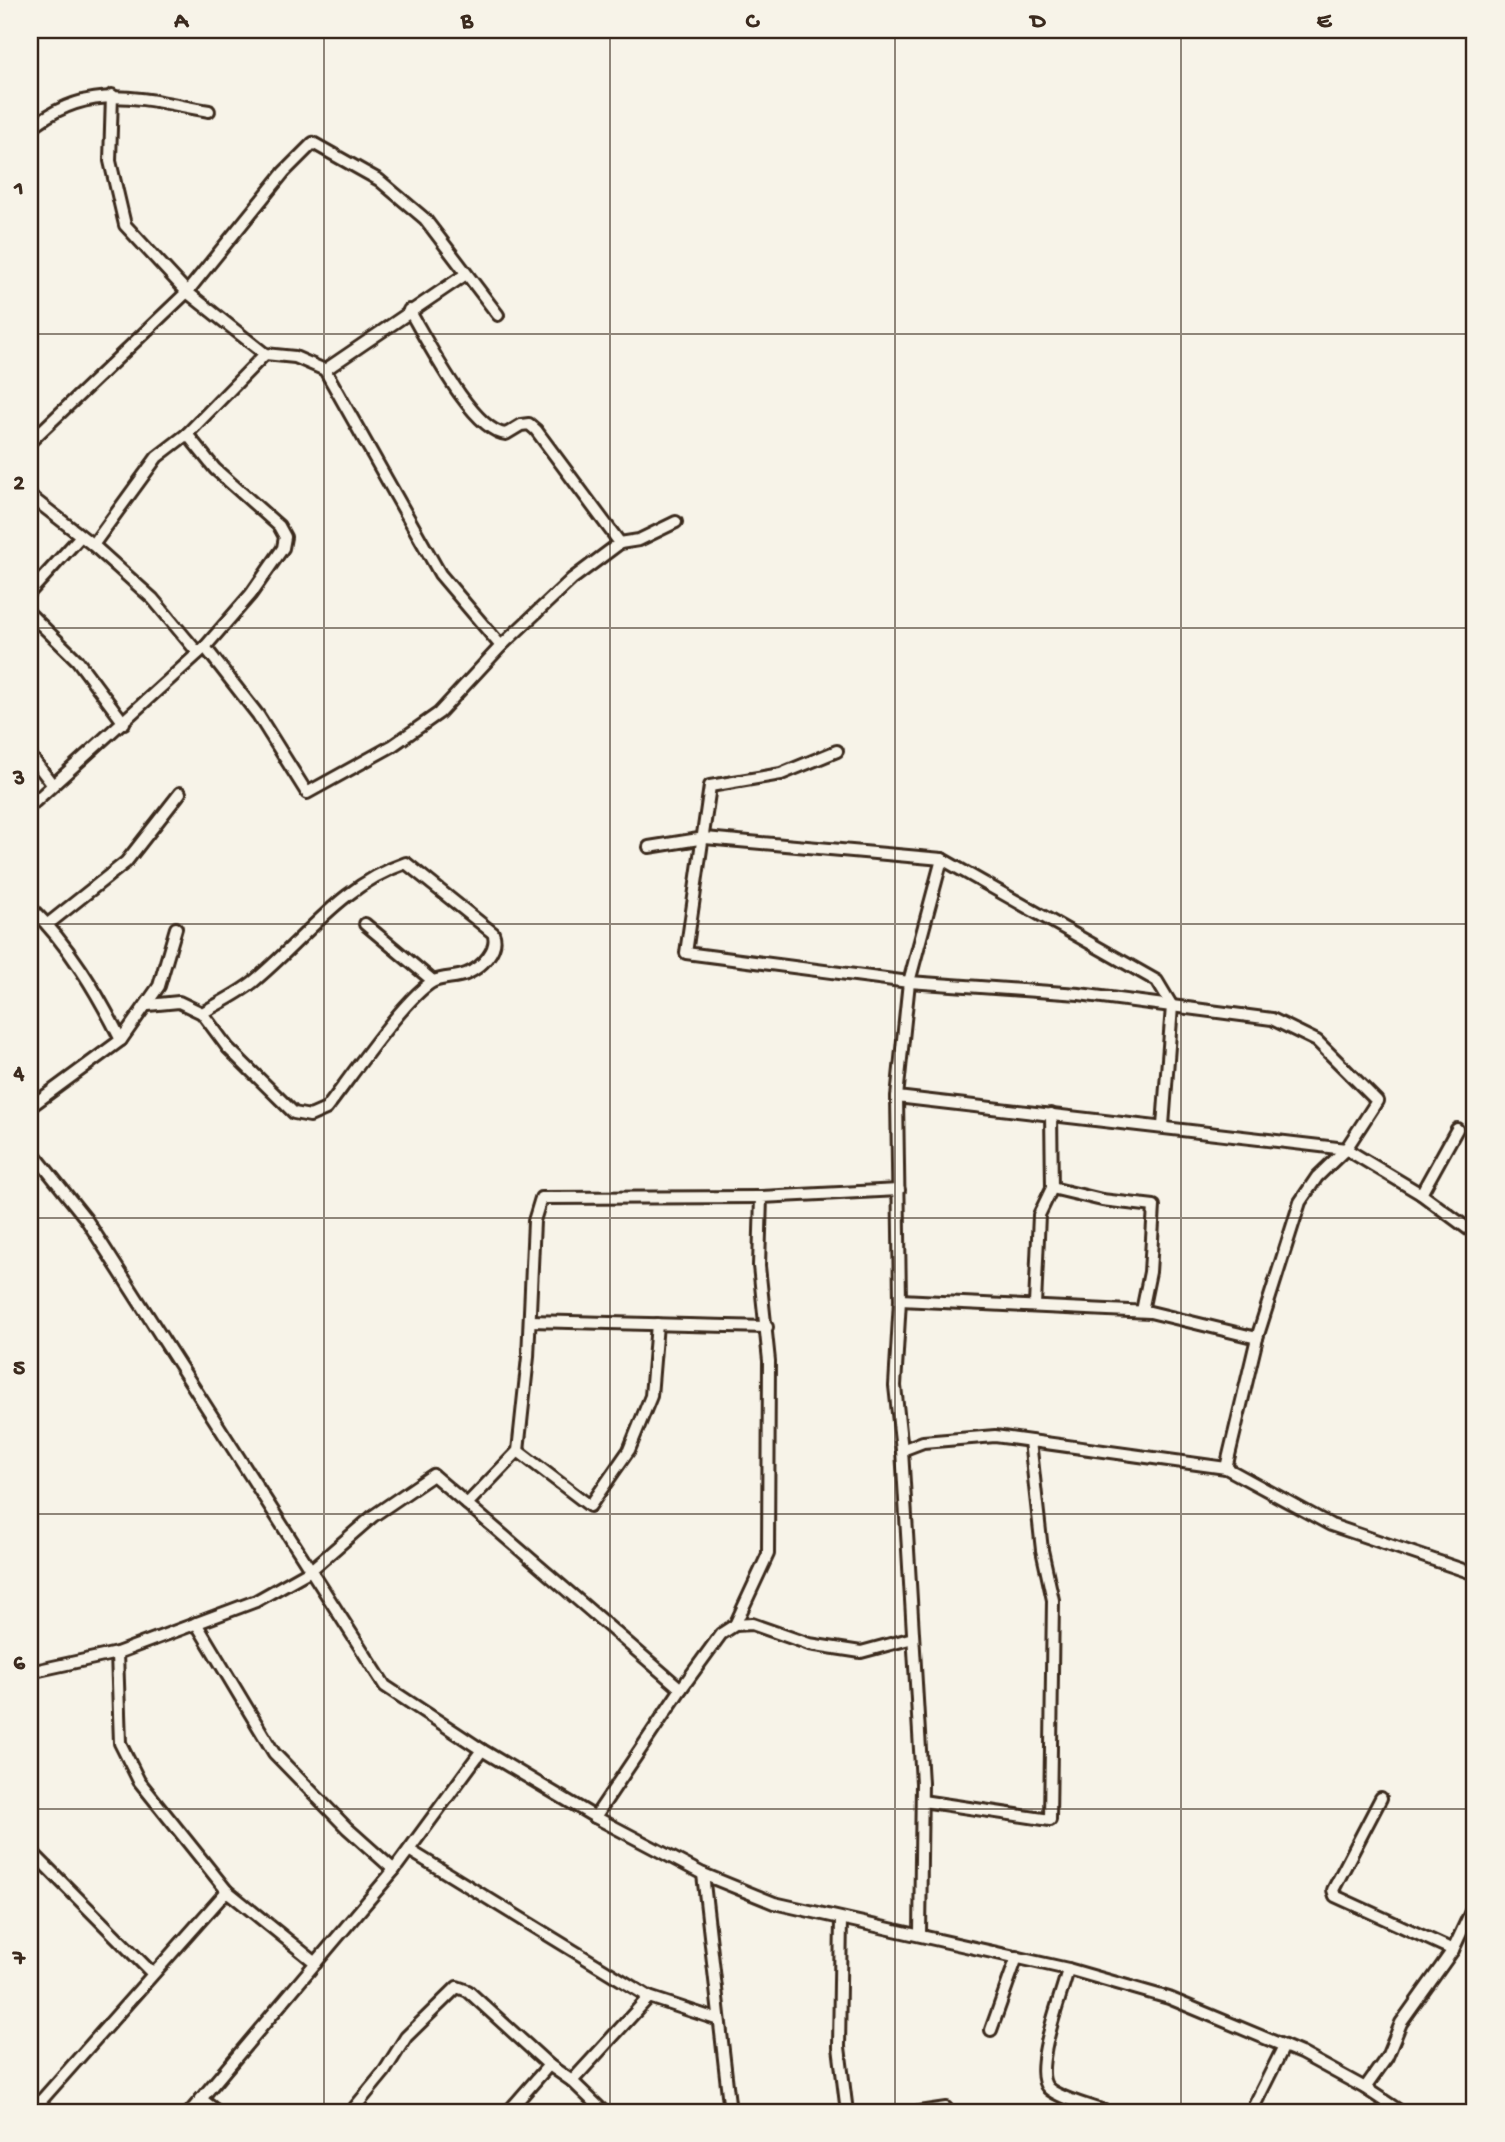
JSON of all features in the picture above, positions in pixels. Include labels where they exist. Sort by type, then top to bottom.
[{"type":"street","points":[[112,94],[110,161],[125,225],[187,292],[265,354],[295,357],[325,370],[440,574],[501,646]]},
{"type":"street","points":[[30,129],[53,111],[77,100],[112,94],[208,111]]},
{"type":"street","points":[[30,442],[187,292],[284,172],[313,143],[379,180],[425,219],[498,315]]},
{"type":"street","points":[[325,370],[409,310],[466,274]]},
{"type":"street","points":[[409,310],[449,378],[487,428],[506,434],[521,425],[529,424],[620,542]]},
{"type":"street","points":[[93,545],[157,457],[187,434],[265,354]]},
{"type":"street","points":[[30,806],[202,650],[251,594],[282,548],[285,537],[279,526],[215,469],[187,434]]},
{"type":"street","points":[[30,496],[93,545],[153,599],[202,650],[258,715],[307,793],[392,746],[439,713],[501,646],[572,579],[620,542],[639,540],[676,522]]},
{"type":"street","points":[[30,592],[80,537]]},
{"type":"street","points":[[30,614],[77,660],[124,723]]},
{"type":"street","points":[[837,751],[781,774],[710,786],[705,838],[686,953],[909,982],[1079,994],[1272,1019],[1317,1041],[1377,1101],[1346,1149],[1317,1177],[1300,1202],[1257,1338],[1226,1468]]},
{"type":"street","points":[[30,755],[52,784]]},
{"type":"street","points":[[48,924],[126,862],[180,793]]},
{"type":"street","points":[[649,847],[705,838],[943,859],[1157,981],[1172,1006],[1163,1126]]},
{"type":"street","points":[[920,1933],[922,1801],[902,1450],[895,1386],[900,1300],[897,1097],[909,982],[943,859]]},
{"type":"street","points":[[148,1005],[179,1002],[202,1013],[228,1048],[294,1113],[310,1116],[326,1109],[394,1020],[433,981],[471,972],[492,951],[495,936],[414,866],[406,863],[368,880],[314,921],[253,982],[202,1013]]},
{"type":"street","points":[[30,907],[48,924],[103,1004],[121,1040]]},
{"type":"street","points":[[365,924],[433,981]]},
{"type":"street","points":[[30,1107],[121,1040],[148,1005],[164,975],[176,928]]},
{"type":"street","points":[[897,1097],[1346,1149],[1422,1194],[1475,1234]]},
{"type":"street","points":[[1035,1306],[1039,1215],[1052,1188],[1051,1114]]},
{"type":"street","points":[[1422,1194],[1457,1129]]},
{"type":"street","points":[[30,1149],[86,1219],[385,1686],[482,1749],[595,1817],[703,1874],[774,1903],[841,1919],[920,1933],[1169,1997],[1284,2046],[1365,2088],[1401,2112]]},
{"type":"street","points":[[1052,1188],[1102,1200],[1154,1206],[1150,1272],[1142,1311]]},
{"type":"street","points":[[467,1504],[518,1451],[530,1321],[534,1221],[541,1198],[761,1197],[899,1190]]},
{"type":"street","points":[[735,1625],[768,1554],[767,1327],[760,1266],[761,1197]]},
{"type":"street","points":[[900,1300],[1142,1311],[1257,1338]]},
{"type":"street","points":[[530,1321],[767,1327]]},
{"type":"street","points":[[518,1451],[590,1506],[629,1450],[651,1396],[657,1324]]},
{"type":"street","points":[[902,1450],[923,1442],[995,1436],[1226,1468],[1331,1525],[1475,1574]]},
{"type":"street","points":[[922,1801],[1050,1820],[1053,1600],[1042,1550],[1030,1441]]},
{"type":"street","points":[[30,1672],[117,1653],[256,1601],[311,1570],[373,1516],[433,1475],[681,1689]]},
{"type":"street","points":[[196,1623],[274,1753],[346,1828],[394,1870]]},
{"type":"street","points":[[595,1817],[721,1634],[735,1625],[752,1624],[809,1644],[861,1652],[913,1638]]},
{"type":"street","points":[[117,1653],[120,1743],[139,1781],[227,1891],[316,1963]]},
{"type":"street","points":[[190,2112],[394,1870],[482,1749]]},
{"type":"street","points":[[1381,1798],[1333,1890],[1335,1896],[1452,1950]]},
{"type":"street","points":[[30,1850],[152,1973]]},
{"type":"street","points":[[409,1850],[649,1997],[719,2020]]},
{"type":"street","points":[[703,1874],[730,2112]]},
{"type":"street","points":[[32,2112],[227,1891]]},
{"type":"street","points":[[1365,2088],[1387,2057],[1401,2023],[1452,1950],[1475,1903]]},
{"type":"street","points":[[841,1919],[839,2047],[847,2112]]},
{"type":"street","points":[[990,2030],[1017,1957]]},
{"type":"street","points":[[1068,1969],[1043,2056],[1042,2077],[1050,2090],[1107,2112]]},
{"type":"street","points":[[351,2112],[384,2072],[406,2037],[457,1987],[468,1992],[604,2112]]},
{"type":"street","points":[[572,2081],[649,1997]]},
{"type":"street","points":[[1251,2112],[1284,2046]]},
{"type":"street","points":[[508,2112],[549,2065]]},
{"type":"street","points":[[201,2099],[218,2112]]},
{"type":"street","points":[[919,2112],[946,2108]]}]
